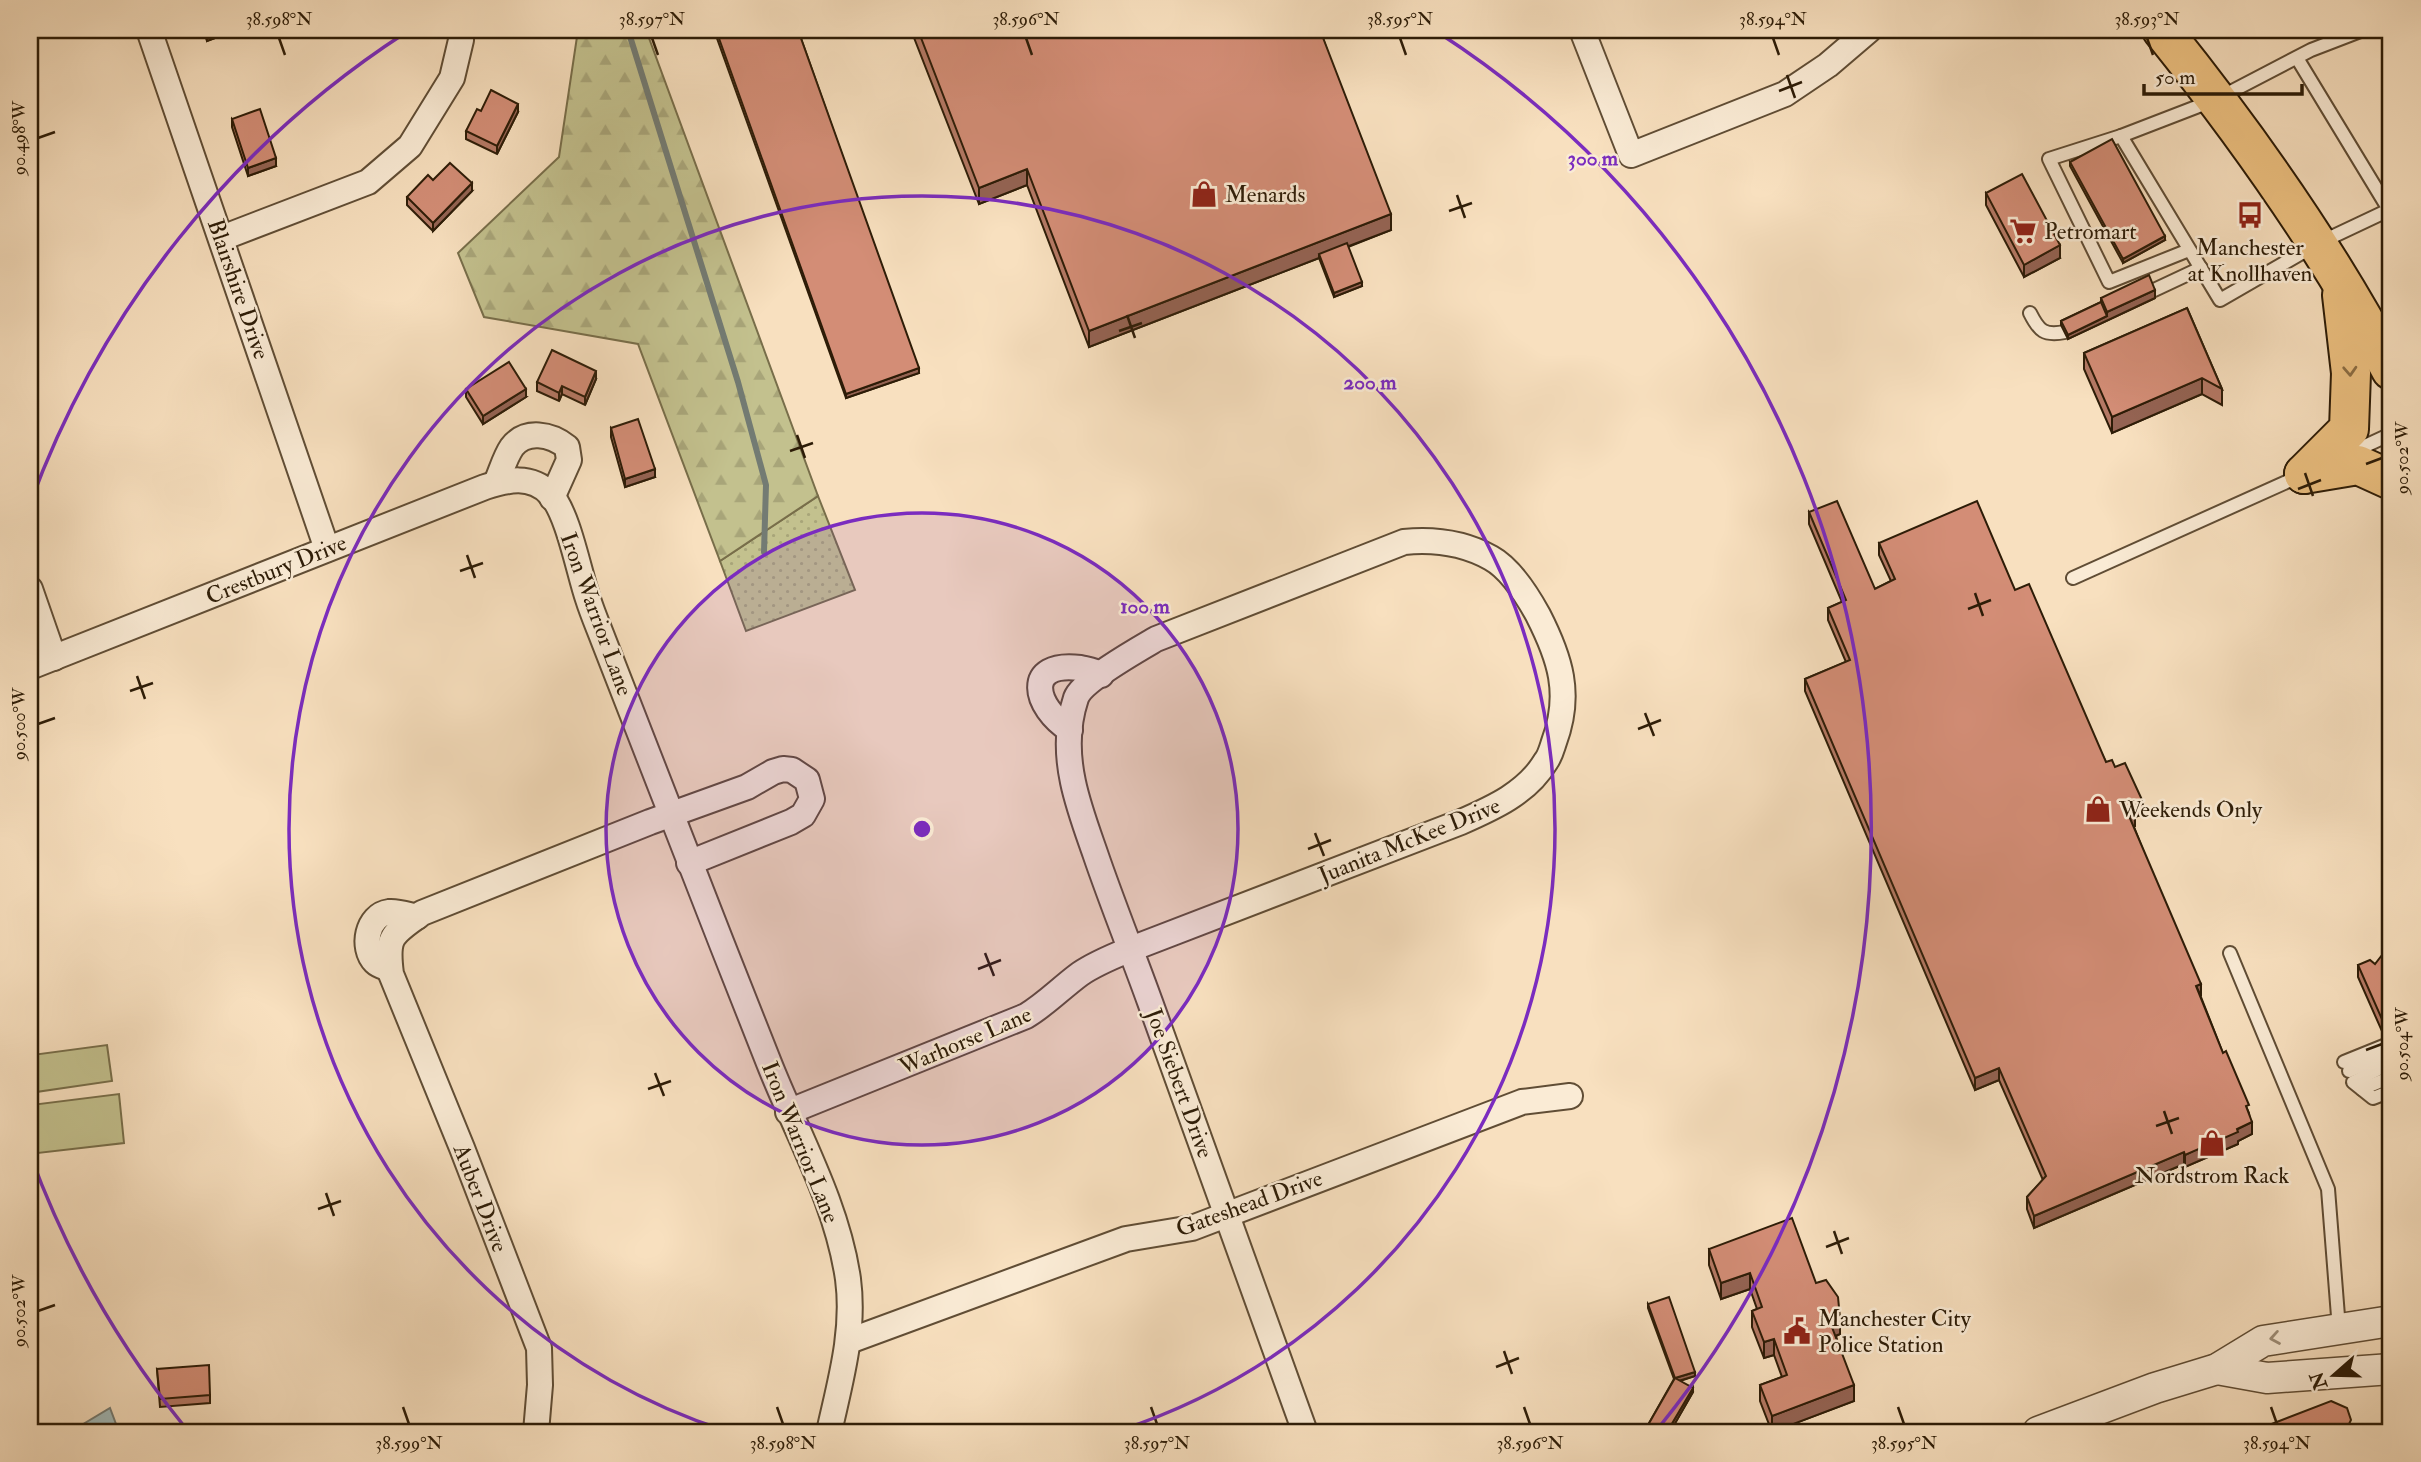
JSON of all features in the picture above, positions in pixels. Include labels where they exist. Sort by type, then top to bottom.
[{"type":"main road","points":[[2161,30],[2217,99],[2276,179],[2319,243],[2391,370]]},
{"type":"main road","points":[[2304,474],[2349,429],[2351,373],[2340,279]]},
{"type":"main road","points":[[2304,474],[2358,465],[2391,480]]},
{"type":"street","name":"Blairshire Drive","points":[[149,30],[327,549]]},
{"type":"street","points":[[222,238],[368,183],[410,146],[452,78],[461,40],[460,30]]},
{"type":"street","points":[[1582,30],[1631,155],[1786,94],[1828,65],[1869,30]]},
{"type":"street","points":[[496,483],[511,449],[520,439],[537,435],[552,437],[567,447],[569,460],[551,496]]},
{"type":"street","name":"Crestbury Drive","points":[[30,667],[496,483],[509,479],[525,481],[538,485],[551,496]]},
{"type":"street","name":"Iron Warrior Lane","points":[[551,496],[559,507],[588,600],[689,863],[789,1112],[834,1216],[848,1280],[849,1340],[829,1432]]},
{"type":"street","name":"Juanita McKee Drive","points":[[1077,695],[1118,660],[1156,639],[1404,542],[1429,539],[1453,543],[1493,558],[1525,590],[1559,661],[1563,688],[1561,723],[1547,761],[1527,786],[1501,804],[1461,822],[1131,949]]},
{"type":"street","points":[[30,589],[54,658]]},
{"type":"street","points":[[1070,730],[1054,720],[1044,706],[1040,693],[1042,679],[1053,669],[1067,666],[1094,670],[1101,675]]},
{"type":"street","name":"Joe Siebert Drive","points":[[1077,695],[1068,748],[1073,783],[1095,852],[1305,1432]]},
{"type":"street","points":[[671,815],[747,787],[783,769],[792,770],[807,780],[812,799],[803,815],[689,863]]},
{"type":"street","name":"Auber Drive","points":[[536,1432],[540,1385],[539,1348],[390,969],[388,947],[394,934],[417,917],[671,815]]},
{"type":"street","name":"Warhorse Lane","points":[[789,1112],[1017,1020],[1048,1002],[1079,975],[1098,963],[1131,949]]},
{"type":"street","name":"Gateshead Drive","points":[[849,1340],[1126,1239],[1192,1228],[1522,1102],[1570,1096]]},
{"type":"street","points":[[2038,1432],[2155,1388],[2217,1370],[2263,1341],[2391,1321]]},
{"type":"street","points":[[2217,1370],[2267,1378],[2391,1369]]},
{"type":"lane","points":[[2189,250],[2109,282],[2049,159],[2121,136],[2217,99],[2297,58],[2363,30]]},
{"type":"lane","points":[[2121,136],[2220,300],[2319,243],[2391,211],[2297,58]]},
{"type":"lane","points":[[2152,291],[2201,268]]},
{"type":"lane","points":[[2030,313],[2043,331],[2051,335],[2065,332]]},
{"type":"lane","points":[[2073,578],[2391,434]]},
{"type":"lane","points":[[2230,953],[2328,1189],[2339,1329]]},
{"type":"lane","points":[[2352,1076],[2391,1043]]},
{"type":"lane","points":[[2352,1076],[2391,1053]]},
{"type":"lane","points":[[2352,1076],[2391,1063]]},
{"type":"lane","points":[[2352,1076],[2391,1077]]},
{"type":"lane","points":[[2352,1076],[2373,1098],[2391,1091]]},
{"type":"green space","points":[[578,30],[646,30],[818,496],[720,561],[638,344],[484,317],[458,253],[559,157]]},
{"type":"green space","points":[[818,496],[855,590],[746,631],[720,561]]},
{"type":"green space","points":[[107,1045],[112,1081],[36,1092],[32,1055]]},
{"type":"green space","points":[[119,1094],[124,1143],[38,1153],[31,1105]]},
{"type":"water","points":[[110,1408],[119,1432],[70,1432]]},
{"type":"building","points":[[716,30],[798,30],[919,368],[846,394]]},
{"type":"building","name":"Menards","points":[[918,30],[1320,30],[1391,214],[1089,331],[1027,169],[979,188]]},
{"type":"building","points":[[491,90],[518,104],[497,146],[466,131],[477,109],[481,111]]},
{"type":"building","points":[[260,109],[276,158],[248,168],[232,119]]},
{"type":"building","points":[[2112,139],[2165,236],[2123,259],[2070,162]]},
{"type":"building","points":[[450,163],[472,183],[433,223],[407,197],[428,175],[433,180]]},
{"type":"building","name":"Petromart","points":[[2022,174],[2060,245],[2024,265],[1986,193]]},
{"type":"building","points":[[1347,243],[1362,282],[1334,293],[1319,254]]},
{"type":"building","points":[[2149,275],[2155,290],[2107,312],[2101,298]]},
{"type":"building","points":[[2101,302],[2107,316],[2068,335],[2061,321]]},
{"type":"building","points":[[2187,308],[2222,389],[2202,378],[2112,417],[2084,353]]},
{"type":"building","points":[[552,350],[596,371],[585,397],[562,386],[559,393],[537,382]]},
{"type":"building","points":[[509,362],[526,389],[483,416],[466,389]]},
{"type":"building","points":[[638,419],[655,469],[625,479],[611,428]]},
{"type":"building","points":[[1837,501],[1875,589],[1895,579],[1879,543],[1977,501],[2015,590],[2029,584],[2106,762],[2112,760],[2115,767],[2125,763],[2143,802],[2132,806],[2135,814],[2129,816],[2201,984],[2196,986],[2223,1053],[2226,1051],[2249,1105],[2246,1106],[2252,1122],[2237,1129],[2238,1132],[2034,1216],[2027,1197],[2046,1176],[1999,1068],[1975,1078],[1805,679],[1850,660],[1828,608],[1846,600],[1809,512]]},
{"type":"building","points":[[2391,952],[2391,1023],[2385,1026],[2358,965],[2370,960],[2375,964],[2382,955],[2387,958]]},
{"type":"building","name":"Manchester City Police Station","points":[[1792,1218],[1816,1283],[1826,1280],[1838,1297],[1840,1318],[1830,1322],[1854,1385],[1772,1416],[1760,1385],[1787,1375],[1774,1339],[1764,1342],[1752,1311],[1762,1307],[1750,1273],[1721,1283],[1709,1249]]},
{"type":"building","points":[[1669,1297],[1695,1372],[1675,1378],[1648,1304]]},
{"type":"building","points":[[209,1365],[210,1395],[160,1399],[157,1369]]},
{"type":"building","points":[[1675,1378],[1693,1388],[1667,1432],[1644,1432]]},
{"type":"building","points":[[2331,1401],[2347,1408],[2353,1432],[2251,1432]]},
{"type":"waterway","points":[[628,30],[738,382],[766,485],[764,552]]},
{"type":"place","name":"Menards","points":[[1204,194]]},
{"type":"place","name":"Manchester at Knollhaven","points":[[2250,215]]},
{"type":"place","name":"Petromart","points":[[2023,231]]},
{"type":"place","name":"Weekends Only","points":[[2098,809]]},
{"type":"place","name":"Nordstrom Rack","points":[[2212,1143]]},
{"type":"place","name":"Manchester City Police Station","points":[[1797,1331]]}]
